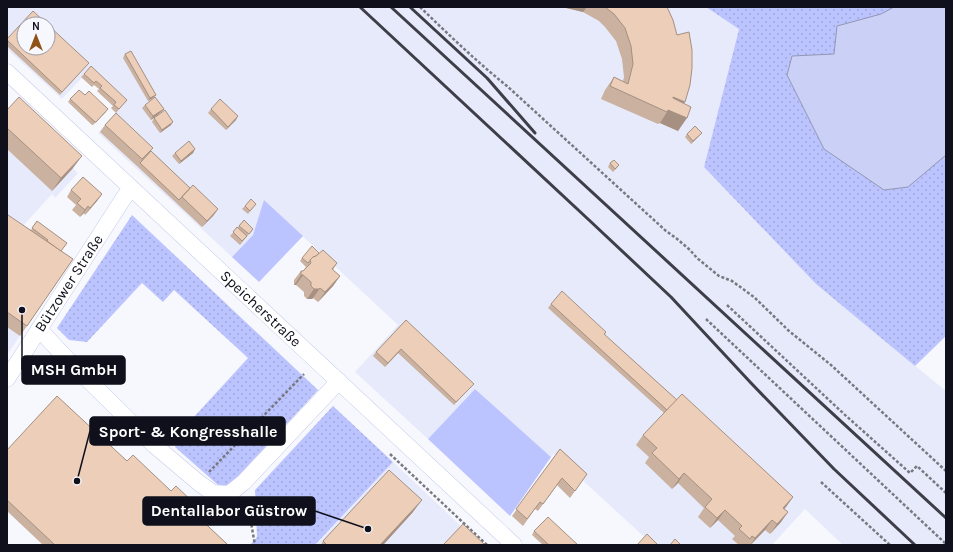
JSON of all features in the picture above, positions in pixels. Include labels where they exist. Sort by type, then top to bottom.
[{"type":"street","name":"Speicherstraße","points":[[7,72],[514,545]]},
{"type":"street","name":"Bützower Straße","points":[[7,378],[132,188]]},
{"type":"street","points":[[39,329],[70,363],[154,445],[213,493],[229,494],[244,482],[339,381]]},
{"type":"path","points":[[420,7],[666,231],[719,276],[732,281],[754,297],[789,331],[832,365],[946,470]]},
{"type":"path","points":[[727,305],[910,473],[917,466],[946,492]]},
{"type":"path","points":[[706,319],[946,544]]},
{"type":"path","points":[[199,483],[304,374]]},
{"type":"path","points":[[244,482],[255,545]]},
{"type":"path","points":[[821,482],[890,545]]},
{"type":"shaded area","points":[[7,7],[706,7],[739,28],[704,167],[816,284],[946,391],[946,545],[843,545],[805,509],[772,545],[653,545],[554,454],[551,457],[475,389],[428,439],[355,372],[398,325],[265,201],[253,235],[232,257],[98,133],[125,103],[89,70],[62,99],[7,49]]},
{"type":"shaded area","points":[[706,7],[946,7],[946,336],[915,366],[816,284],[704,167],[739,29]]},
{"type":"shaded area","points":[[894,7],[946,7],[946,155],[908,187],[884,190],[824,149],[787,75],[792,56],[834,54],[837,26],[881,14]]},
{"type":"shaded area","points":[[7,107],[78,173],[55,198],[52,194],[19,230],[68,264],[7,355]]},
{"type":"shaded area","points":[[264,200],[303,236],[259,282],[232,257],[253,235]]},
{"type":"shaded area","points":[[132,215],[318,390],[232,483],[225,487],[218,485],[175,447],[182,430],[248,358],[174,290],[163,302],[142,283],[87,342],[69,340],[57,328]]},
{"type":"shaded area","points":[[475,389],[551,457],[510,516],[428,439]]},
{"type":"shaded area","points":[[333,406],[393,462],[315,545],[250,545],[257,537],[255,490]]},
{"type":"shaded area","points":[[393,462],[462,527],[445,545],[316,545]]},
{"type":"building","points":[[605,7],[667,7],[673,20],[677,35],[689,32],[692,50],[690,85],[685,102],[673,97],[691,107],[687,118],[668,110],[667,112],[610,86],[614,77],[628,84],[633,64],[631,46],[625,28],[614,14]]},
{"type":"building","points":[[33,11],[38,16],[28,16]]},
{"type":"building","points":[[16,29],[16,49],[7,39]]},
{"type":"building","points":[[56,32],[89,63],[62,92],[24,56],[56,56]]},
{"type":"building","points":[[131,51],[156,95],[150,98],[125,54]]},
{"type":"building","points":[[91,66],[127,100],[119,109],[114,105],[116,102],[100,88],[102,86],[96,81],[94,83],[84,74]]},
{"type":"building","points":[[79,90],[85,95],[89,91],[108,109],[96,122],[70,99]]},
{"type":"building","points":[[19,97],[82,156],[61,178],[7,128],[7,110]]},
{"type":"building","points":[[155,97],[164,109],[153,116],[145,105]]},
{"type":"building","points":[[220,99],[238,116],[228,127],[211,109]]},
{"type":"building","points":[[165,110],[173,122],[162,130],[154,118]]},
{"type":"building","points":[[116,113],[153,148],[142,159],[105,125]]},
{"type":"building","points":[[695,126],[702,133],[693,141],[687,134]]},
{"type":"building","points":[[189,141],[195,149],[181,161],[175,153]]},
{"type":"building","points":[[151,151],[190,188],[179,200],[140,163]]},
{"type":"building","points":[[614,160],[619,165],[615,169],[610,163]]},
{"type":"building","points":[[83,177],[102,194],[90,208],[88,206],[85,210],[77,203],[81,199],[71,190]]},
{"type":"building","points":[[193,185],[218,209],[207,221],[182,197]]},
{"type":"building","points":[[251,199],[256,204],[250,211],[245,206]]},
{"type":"building","points":[[8,215],[73,259],[27,326],[7,312]]},
{"type":"building","points":[[244,220],[253,229],[249,234],[239,226]]},
{"type":"building","points":[[37,221],[67,243],[61,251],[32,228]]},
{"type":"building","points":[[237,227],[247,236],[242,241],[233,232]]},
{"type":"building","points":[[312,246],[319,253],[308,263],[302,258]]},
{"type":"building","points":[[323,250],[337,263],[332,269],[340,276],[325,292],[320,288],[314,289],[311,286],[311,282],[301,275],[301,271],[303,271],[311,263],[310,260]]},
{"type":"building","points":[[562,291],[606,332],[604,334],[677,400],[667,410],[551,304]]},
{"type":"building","points":[[406,320],[474,384],[456,402],[401,349],[388,363],[376,352]]},
{"type":"building","points":[[682,394],[793,497],[783,508],[788,512],[777,524],[772,520],[755,538],[752,536],[750,539],[739,529],[742,526],[725,510],[717,518],[705,507],[712,499],[684,473],[679,479],[652,453],[657,448],[643,435]]},
{"type":"building","points":[[57,396],[127,461],[133,455],[171,491],[176,486],[196,505],[191,510],[228,545],[55,545],[7,500],[7,450]]},
{"type":"building","points":[[560,449],[587,474],[575,491],[562,478],[543,504],[540,502],[527,519],[516,509]]},
{"type":"building","points":[[389,470],[422,500],[380,545],[327,545],[323,541]]},
{"type":"building","points":[[548,517],[578,545],[549,545],[534,531]]},
{"type":"building","points":[[463,524],[485,545],[443,545]]},
{"type":"building","points":[[647,534],[657,545],[637,545]]},
{"type":"building","points":[[675,539],[681,545],[670,545]]},
{"type":"railway","points":[[360,7],[671,297],[834,469],[915,545]]},
{"type":"railway","points":[[391,7],[946,518]]},
{"type":"railway","points":[[410,7],[487,78],[535,133]]},
{"type":"place","name":"MSH GmbH","points":[[22,310]]},
{"type":"place","name":"Sport- & Kongresshalle","points":[[77,481]]},
{"type":"place","name":"Dentallabor Güstrow","points":[[368,529]]}]
